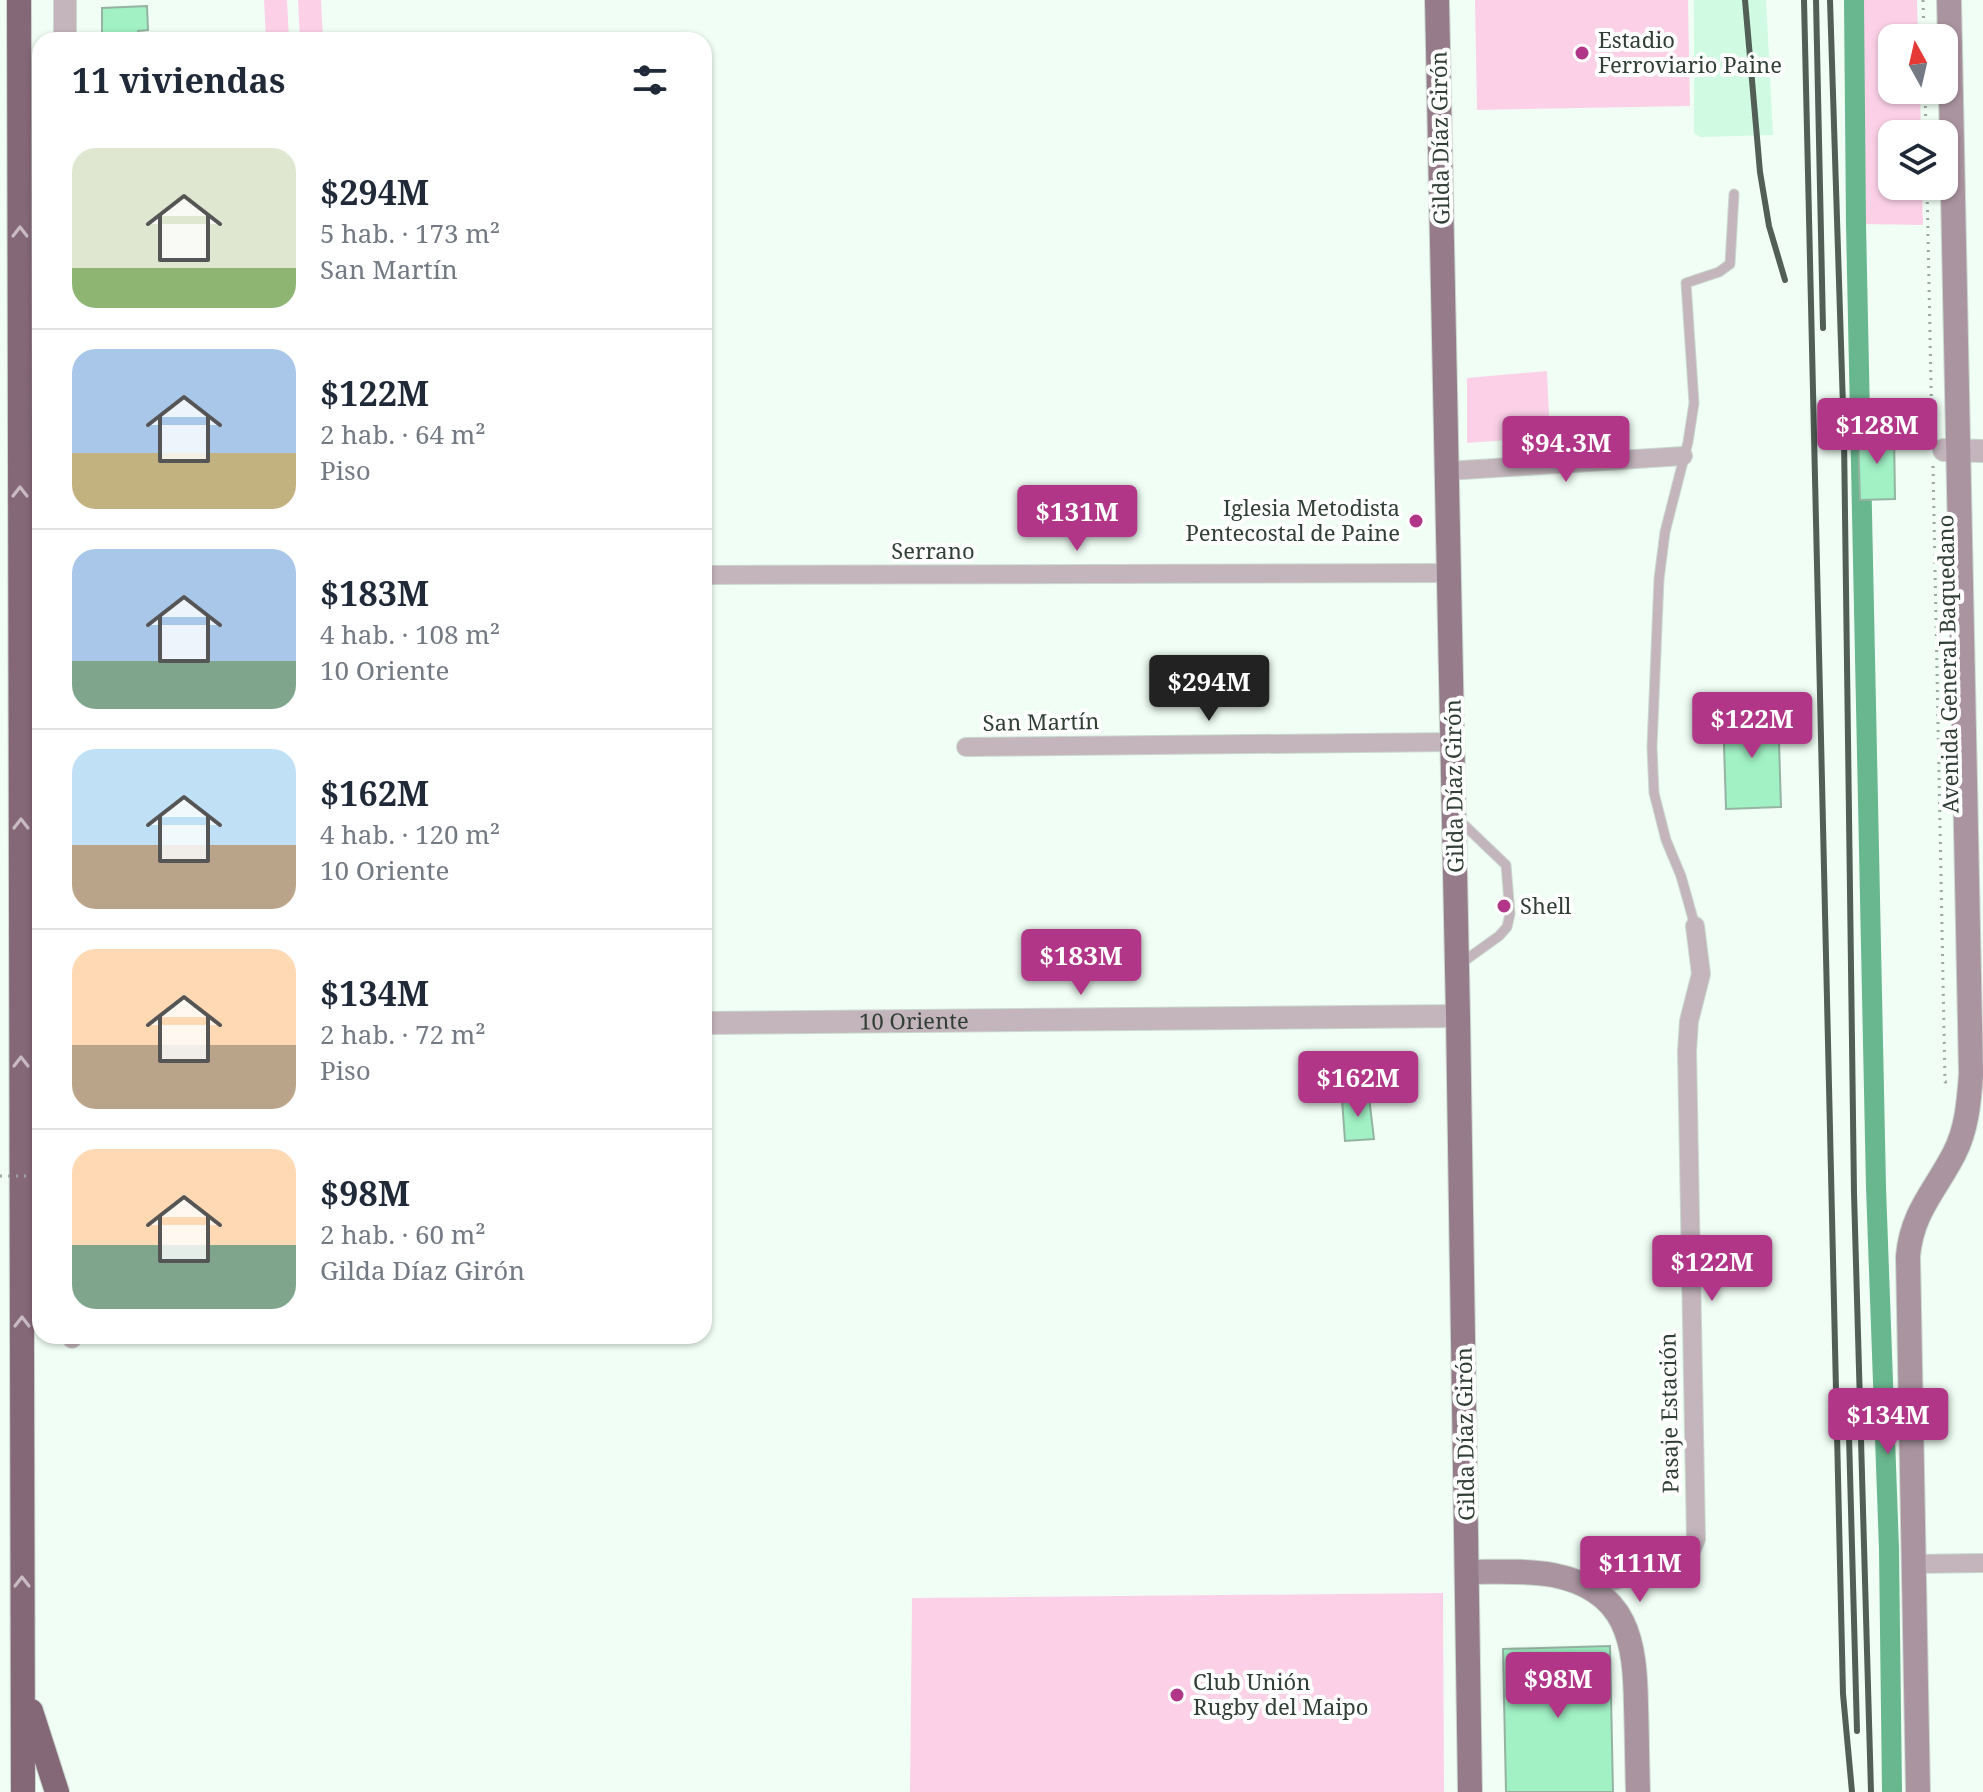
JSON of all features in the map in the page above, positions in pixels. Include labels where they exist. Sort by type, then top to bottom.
[{"type":"highway","points":[[19,0],[23,1792]]},
{"type":"highway","points":[[22,1660],[36,1729],[57,1792]]},
{"type":"main road","name":"Gilda Díaz Girón","points":[[1437,0],[1458,966],[1470,1792]]},
{"type":"main road","points":[[1934,0],[1935,24]]},
{"type":"main road","name":"Avenida General Baquedano","points":[[1949,0],[1959,1143]]},
{"type":"main road","name":"Avenida General Baquedano","points":[[1918,1792],[1909,1241],[1917,1214],[1959,1143],[1970,1094],[1972,1045],[1951,450],[1939,200]]},
{"type":"main road","points":[[1467,1572],[1554,1575],[1590,1588],[1612,1607],[1631,1641],[1635,1665],[1638,1792]]},
{"type":"street","points":[[65,0],[65,32]]},
{"type":"street","points":[[1447,471],[1683,456]]},
{"type":"street","name":"Serrano","points":[[712,575],[1449,573]]},
{"type":"street","name":"San Martín","points":[[966,747],[1453,742]]},
{"type":"street","name":"Pasaje Estación","points":[[1590,1588],[1678,1561],[1690,1553],[1696,1539],[1687,1051],[1689,1021],[1701,974],[1695,926]]},
{"type":"street","name":"10 Oriente","points":[[712,1023],[1458,1016]]},
{"type":"street","points":[[1914,1564],[1983,1563]]},
{"type":"lane","points":[[1695,926],[1654,793],[1652,747],[1661,564],[1665,532],[1694,403],[1686,283],[1719,272],[1730,264],[1734,194]]},
{"type":"lane","points":[[1454,816],[1506,865],[1510,914],[1504,932],[1458,966]]},
{"type":"path","points":[[1923,0],[1924,24]]},
{"type":"path","points":[[1928,200],[1951,450],[1945,1082],[1957,1081]]},
{"type":"path","points":[[0,1176],[32,1176]]},
{"type":"shaded area","points":[[264,0],[287,0],[289,32],[266,32]]},
{"type":"shaded area","points":[[298,0],[321,0],[323,32],[300,32]]},
{"type":"shaded area","name":"Estadio Ferroviario Paine","points":[[1475,0],[1688,0],[1690,106],[1477,110]]},
{"type":"shaded area","points":[[1694,0],[1766,0],[1773,135],[1700,137],[1694,133]]},
{"type":"shaded area","points":[[1859,0],[1917,0],[1918,24],[1878,24],[1878,104],[1920,104],[1921,120],[1878,120],[1878,200],[1922,200],[1923,225],[1861,224]]},
{"type":"shaded area","points":[[1547,371],[1550,437],[1467,443],[1467,378]]},
{"type":"shaded area","name":"Club Unión Rugby del Maipo","points":[[1443,1593],[1444,1792],[910,1792],[912,1598]]},
{"type":"building","points":[[147,6],[148,30],[102,32],[102,8]]},
{"type":"building","points":[[1858,433],[1894,433],[1895,499],[1860,500]]},
{"type":"building","points":[[1778,710],[1781,807],[1726,809],[1723,712]]},
{"type":"building","points":[[1369,1097],[1374,1139],[1345,1141],[1342,1099]]},
{"type":"building","points":[[1610,1646],[1613,1792],[1506,1792],[1503,1649]]},
{"type":"waterway","points":[[1854,0],[1876,1187],[1889,1549],[1892,1792]]},
{"type":"railway","points":[[1745,0],[1760,172],[1769,226],[1785,280]]},
{"type":"railway","points":[[1804,0],[1843,1694],[1852,1792]]},
{"type":"railway","points":[[1816,0],[1823,328]]},
{"type":"railway","points":[[1830,0],[1844,438],[1854,1193],[1871,1792]]},
{"type":"railway","points":[[1849,1436],[1857,1731]]},
{"type":"place","name":"Estadio Ferroviario Paine","points":[[1582,53]]},
{"type":"place","name":"Iglesia Metodista Pentecostal de Paine","points":[[1416,521]]},
{"type":"place","name":"Shell","points":[[1504,906]]},
{"type":"place","name":"Club Unión Rugby del Maipo","points":[[1177,1695]]}]
